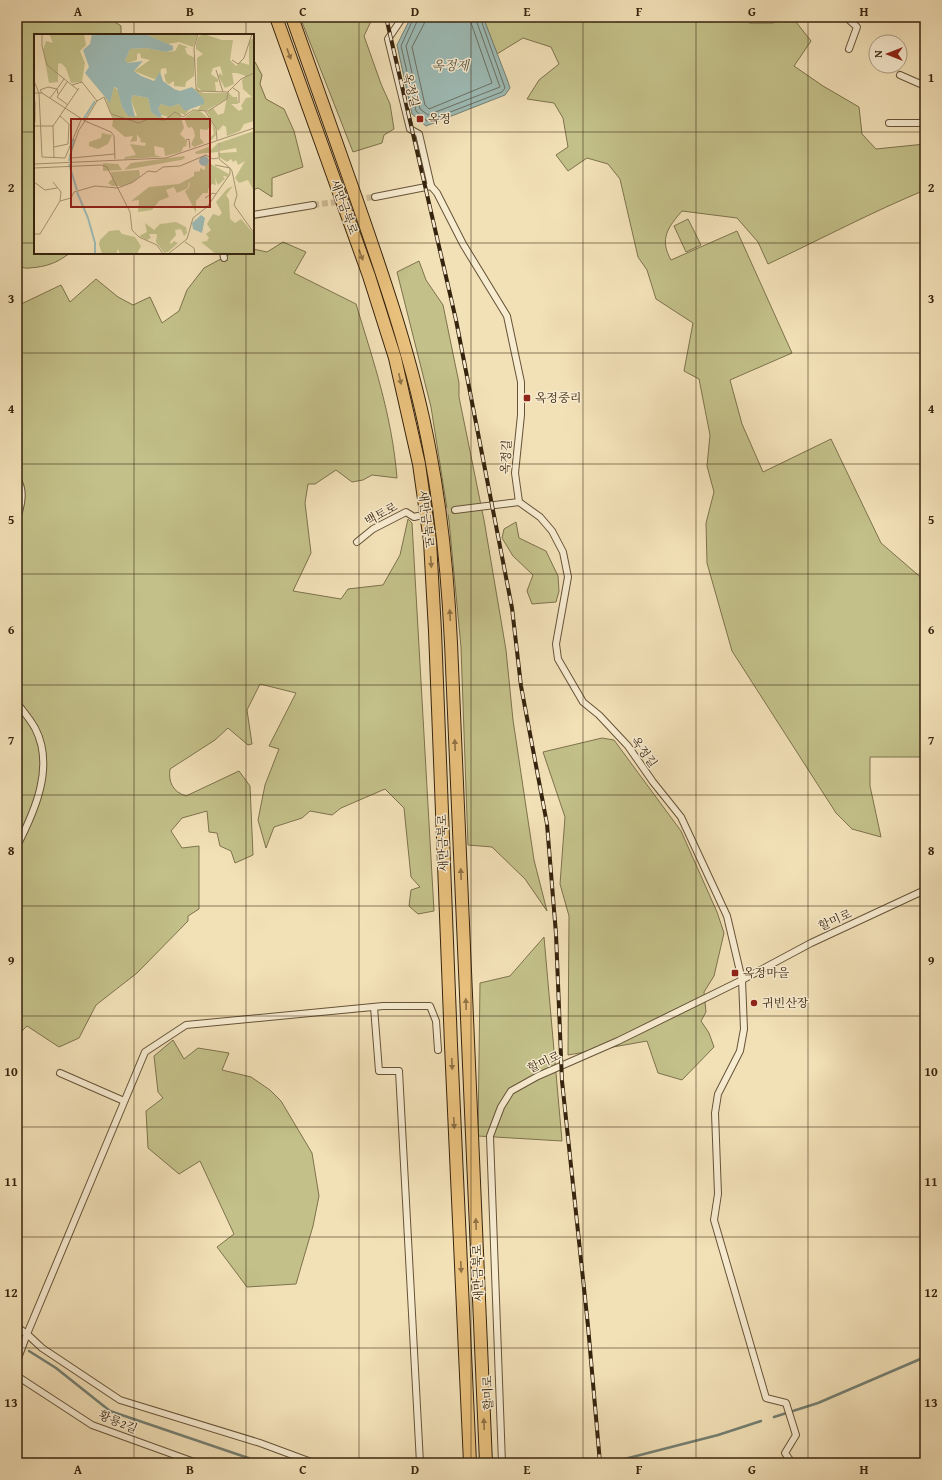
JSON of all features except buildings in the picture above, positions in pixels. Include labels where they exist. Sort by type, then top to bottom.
[{"type":"highway","name":"새만금북로","points":[[276,17],[369,276],[396,358],[419,464],[430,541],[435,630],[452,1084],[470,1463]]},
{"type":"highway","name":"새만금북로","points":[[292,17],[382,271],[405,349],[430,451],[448,578],[486,1463]]},
{"type":"street","name":"옥정길","points":[[403,17],[388,39],[410,129],[419,134],[431,186],[437,193],[463,244],[507,316],[521,382],[521,415],[515,472],[520,502],[540,517],[548,526],[563,552],[568,577],[556,644],[558,659],[583,702],[628,746],[653,782],[681,817],[727,916],[742,980],[744,1028],[740,1051],[718,1094],[716,1107],[718,1194],[714,1220],[766,1398],[786,1403],[796,1435],[785,1452],[792,1463]]},
{"type":"street","points":[[846,17],[857,27],[849,49]]},
{"type":"street","points":[[900,75],[925,86]]},
{"type":"street","points":[[889,123],[919,123],[925,121]]},
{"type":"street","points":[[375,197],[431,186]]},
{"type":"street","points":[[254,215],[313,205]]},
{"type":"street","points":[[17,479],[21,490],[21,506],[17,518]]},
{"type":"street","points":[[455,510],[520,502]]},
{"type":"street","name":"백토로","points":[[357,542],[373,529],[406,512],[414,517],[418,516]]},
{"type":"street","points":[[17,703],[35,728],[43,756],[41,785],[34,811],[17,846]]},
{"type":"street","name":"할미로","points":[[502,1463],[490,1136],[501,1107],[511,1091],[538,1076],[618,1041],[742,980],[811,943],[925,890]]},
{"type":"street","points":[[17,1361],[145,1052],[186,1025],[374,1007],[430,1006],[436,1021],[438,1050]]},
{"type":"street","points":[[374,1007],[379,1071],[399,1071],[420,1463]]},
{"type":"street","points":[[60,1073],[124,1101]]},
{"type":"street","points":[[17,1327],[42,1348],[120,1400],[260,1443],[314,1463]]},
{"type":"street","name":"황룡2길","points":[[17,1376],[92,1425],[197,1463]]},
{"type":"shaded area","points":[[17,17],[108,17],[121,26],[121,34],[34,34],[34,254],[68,254],[51,264],[41,267],[17,268]]},
{"type":"shaded area","points":[[300,17],[373,17],[364,36],[381,84],[390,104],[394,129],[384,135],[382,143],[353,152]]},
{"type":"shaded area","points":[[483,17],[747,17],[749,23],[773,23],[784,17],[792,17],[811,41],[794,66],[823,86],[859,107],[862,134],[876,149],[925,144],[925,190],[866,216],[768,264],[758,242],[737,218],[682,211],[669,228],[666,239],[667,253],[671,260],[737,231],[792,353],[730,380],[742,424],[763,472],[831,439],[881,543],[925,581],[925,757],[870,757],[870,786],[881,837],[852,829],[836,813],[732,651],[707,563],[706,523],[714,492],[707,466],[710,435],[699,379],[684,371],[693,323],[656,299],[647,270],[638,257],[620,179],[608,164],[587,158],[568,171],[556,155],[568,147],[563,118],[554,103],[527,99],[539,80],[559,64],[551,47],[523,38],[497,54]]},
{"type":"shaded area","points":[[255,62],[262,75],[260,84],[266,99],[284,109],[294,131],[303,167],[272,178],[272,197],[258,188],[254,190]]},
{"type":"shaded area","points":[[688,219],[701,245],[686,252],[674,226]]},
{"type":"shaded area","points":[[283,242],[306,252],[294,273],[356,304],[387,411],[395,455],[397,478],[372,475],[363,480],[352,482],[336,470],[315,484],[308,484],[305,503],[311,553],[293,591],[341,599],[348,589],[383,585],[400,555],[408,519],[412,523],[434,911],[418,914],[409,906],[411,890],[420,887],[411,877],[404,808],[385,789],[341,808],[332,815],[310,811],[302,818],[274,827],[266,848],[258,820],[265,785],[279,749],[269,746],[296,693],[260,684],[247,710],[252,744],[248,745],[228,728],[215,740],[170,769],[172,786],[178,792],[186,796],[239,771],[250,786],[253,855],[235,863],[231,851],[220,846],[217,833],[209,832],[207,811],[182,818],[171,831],[182,848],[199,846],[199,909],[188,916],[188,921],[137,973],[96,1005],[79,1038],[59,1047],[27,1026],[17,1036],[17,306],[61,285],[70,302],[96,279],[118,297],[133,305],[150,297],[162,323],[179,311],[187,290],[204,268],[230,254],[254,254],[254,249],[267,252]]},
{"type":"shaded area","points":[[419,261],[426,280],[443,305],[459,383],[459,397],[484,520],[506,650],[513,720],[534,860],[547,911],[525,879],[492,847],[468,845],[461,647],[449,521],[431,407],[397,272]]},
{"type":"shaded area","points":[[516,522],[519,538],[546,551],[558,576],[559,591],[556,602],[532,604],[527,591],[533,575],[513,556],[502,538],[504,529]]},
{"type":"shaded area","points":[[602,738],[614,740],[681,831],[717,912],[724,933],[714,976],[704,992],[706,1012],[701,1021],[709,1033],[714,1047],[682,1080],[658,1073],[647,1041],[568,1055],[569,916],[560,884],[565,817],[543,752]]},
{"type":"shaded area","points":[[544,937],[562,1141],[478,1136],[480,983],[510,976]]},
{"type":"shaded area","points":[[173,1040],[184,1059],[198,1048],[229,1053],[222,1070],[251,1077],[270,1090],[281,1101],[312,1153],[319,1196],[313,1226],[296,1284],[247,1287],[217,1247],[234,1234],[200,1161],[179,1174],[148,1148],[146,1111],[163,1098],[158,1092],[154,1056]]},
{"type":"water","name":"옥정제","points":[[411,17],[483,17],[510,88],[505,95],[426,126],[412,114],[397,45]]},
{"type":"waterway","points":[[29,1351],[56,1368],[110,1411],[263,1463]]},
{"type":"waterway","points":[[774,1417],[818,1403],[925,1357]]},
{"type":"waterway","points":[[609,1463],[718,1435],[761,1421]]},
{"type":"tunnel","points":[[313,205],[375,197]]},
{"type":"tunnel","points":[[425,515],[455,510]]},
{"type":"railway","points":[[386,17],[456,320],[512,608],[521,686],[547,824],[556,934],[562,1081],[588,1326],[600,1463]]},
{"type":"place","name":"옥정","points":[[420,119]]},
{"type":"place","name":"옥정중리","points":[[527,398]]},
{"type":"place","name":"옥정마을","points":[[735,973]]},
{"type":"place","name":"귀빈산장","points":[[754,1003]]}]
